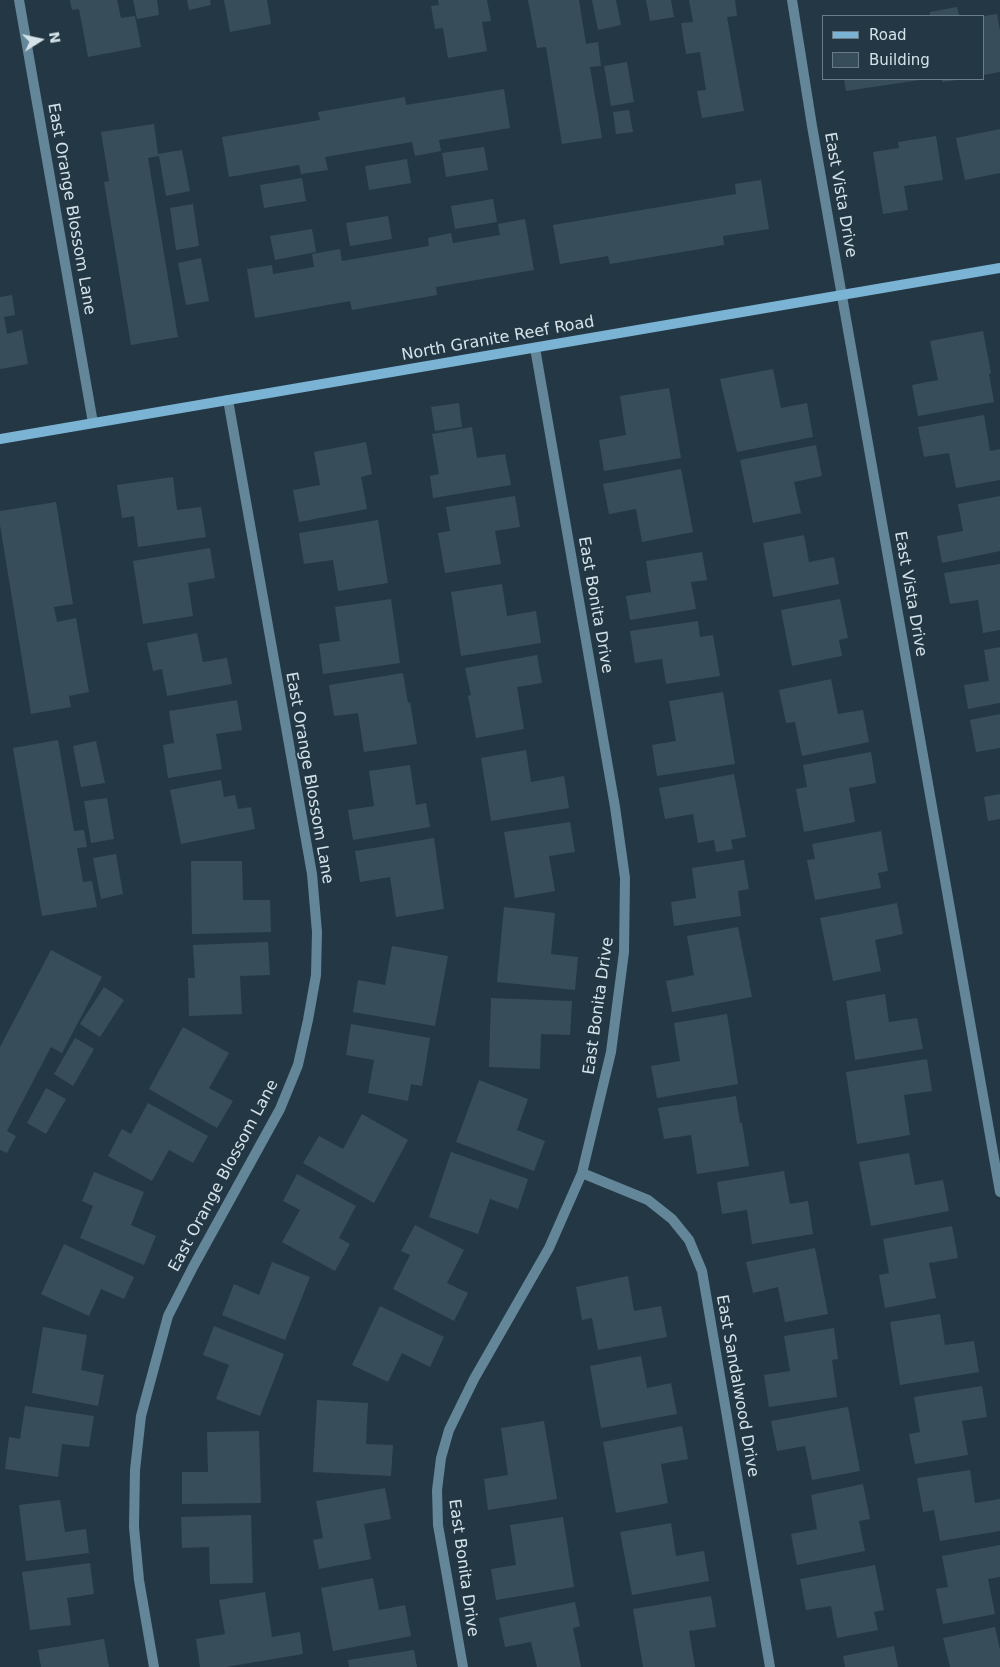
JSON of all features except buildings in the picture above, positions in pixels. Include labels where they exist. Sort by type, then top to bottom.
[{"type":"street","name":"East Orange Blossom Lane","points":[[19,0],[93,423]]},
{"type":"street","name":"East Vista Drive","points":[[792,0],[812,126],[1000,1192]]},
{"type":"street","name":"North Granite Reef Road","points":[[0,438],[1000,268]]},
{"type":"street","name":"East Bonita Drive","points":[[462,1667],[438,1525],[437,1490],[441,1458],[448,1430],[474,1379],[549,1248],[582,1173],[611,1052],[624,952],[624,878],[615,807],[535,348]]},
{"type":"street","name":"East Orange Blossom Lane","points":[[154,1667],[139,1580],[134,1527],[135,1470],[141,1416],[168,1316],[192,1267],[280,1109],[298,1065],[316,974],[317,932],[312,874],[228,400]]},
{"type":"street","name":"East Sandalwood Drive","points":[[582,1173],[648,1200],[672,1219],[689,1240],[702,1271],[770,1667]]}]
